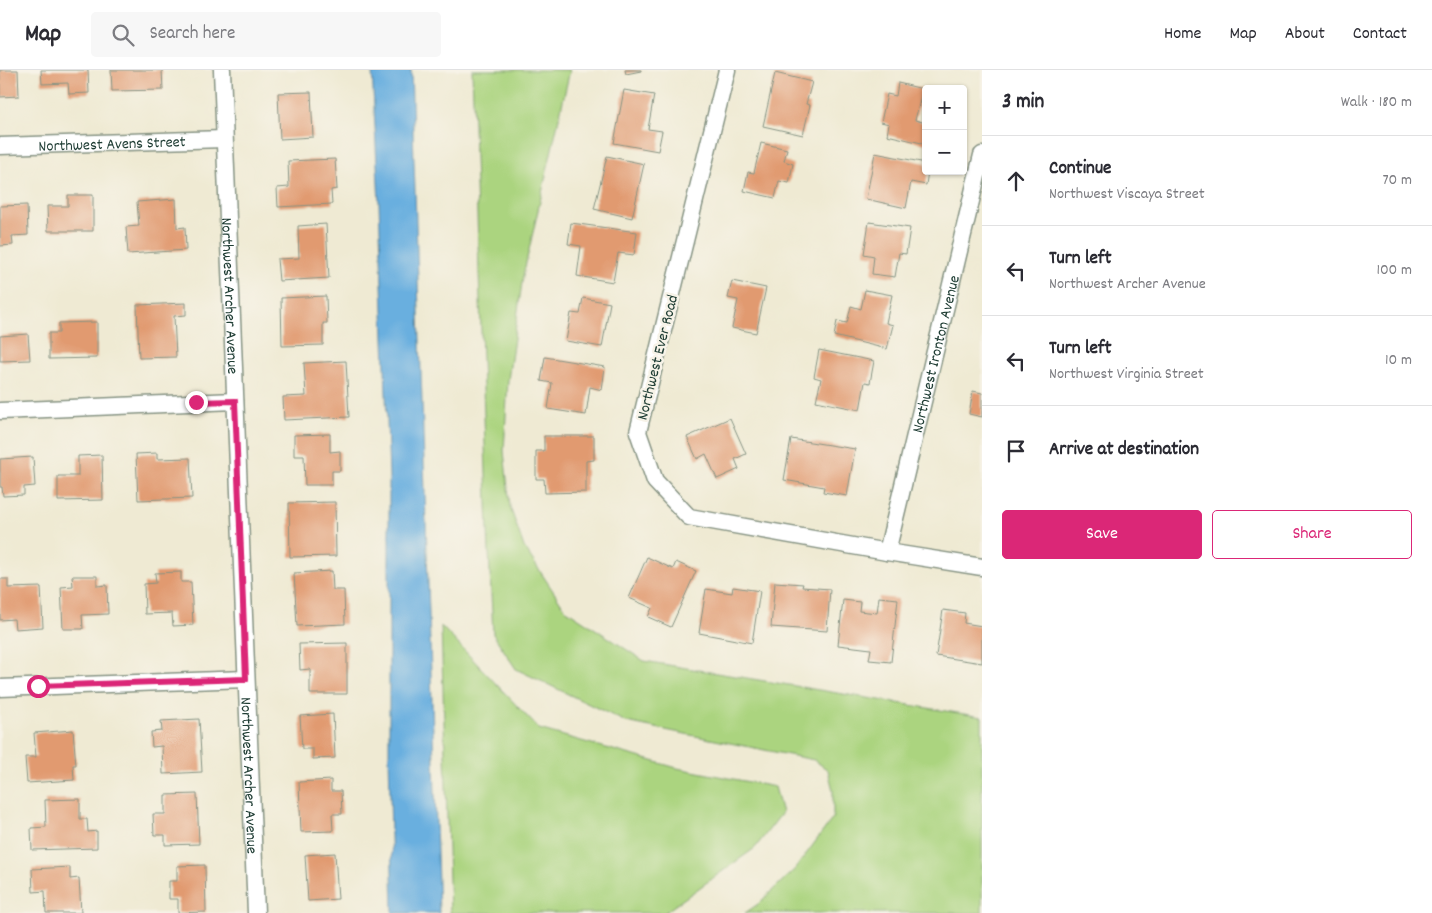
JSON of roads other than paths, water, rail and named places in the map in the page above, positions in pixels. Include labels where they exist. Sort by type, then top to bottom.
[{"type":"street","name":"Northwest Archer Avenue","points":[[222,70],[256,913]]},
{"type":"street","name":"Northwest Ever Road","points":[[727,70],[638,432],[655,481],[689,517],[982,567]]},
{"type":"street","name":"Northwest Avens Street","points":[[0,146],[224,138]]},
{"type":"street","name":"Northwest Ironton Avenue","points":[[887,552],[982,155]]},
{"type":"street","points":[[0,411],[235,401]]},
{"type":"street","points":[[0,688],[246,679]]},
{"type":"water","points":[[372,70],[411,70],[439,913],[393,913],[389,757],[389,476]]}]
